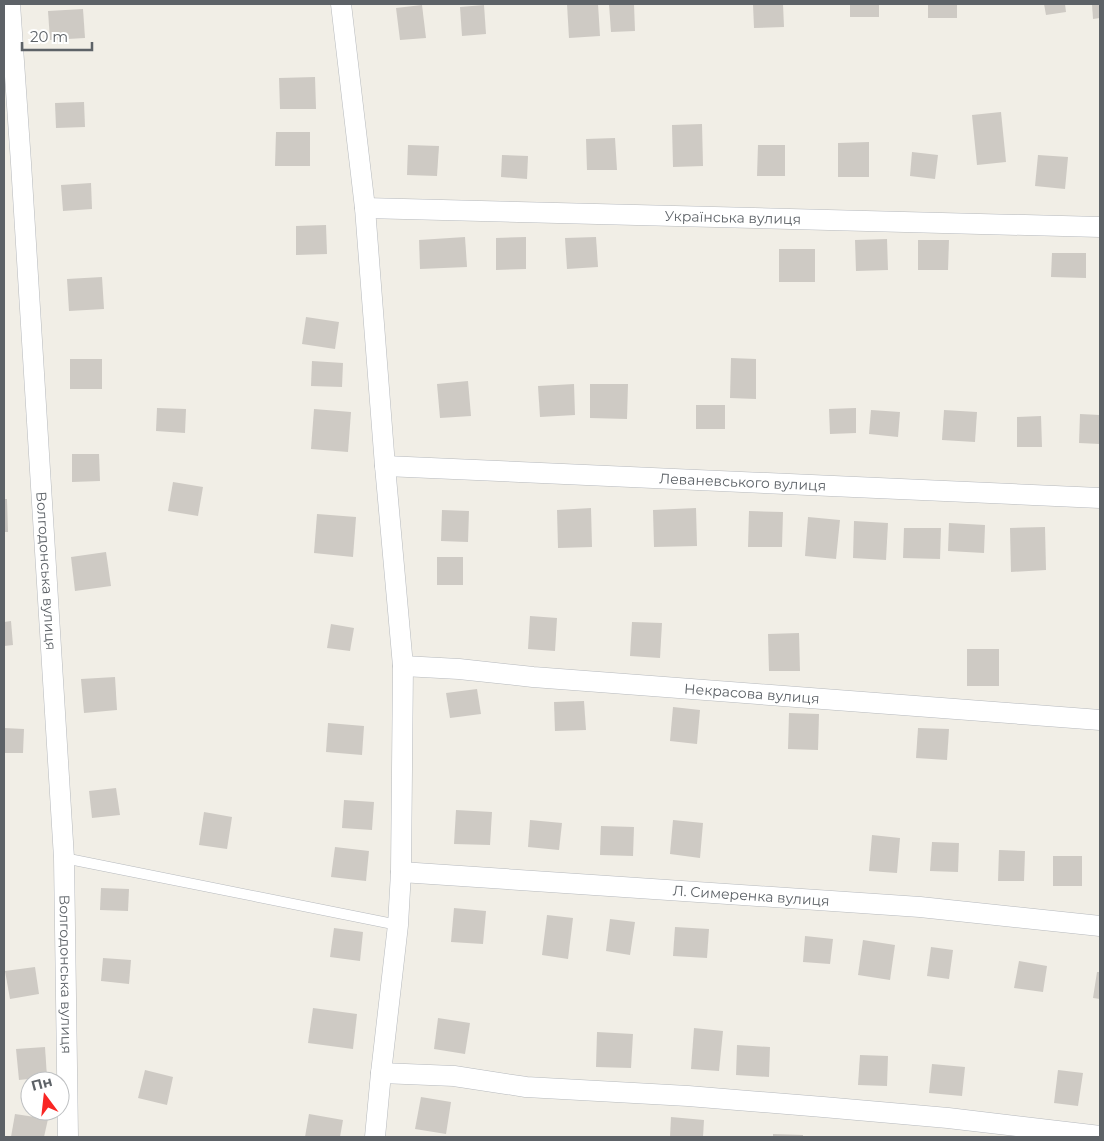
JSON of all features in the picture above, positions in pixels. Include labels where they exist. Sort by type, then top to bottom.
[{"type":"street","name":"Волгодонська вулиця","points":[[10,4],[64,858],[68,1137]]},
{"type":"street","points":[[341,4],[364,208],[403,666],[401,872],[398,925],[381,1074],[376,1137]]},
{"type":"street","name":"Українська вулиця","points":[[364,208],[1100,227]]},
{"type":"street","name":"Леваневського вулиця","points":[[385,466],[1100,498]]},
{"type":"street","name":"Некрасова вулиця","points":[[403,666],[1100,720]]},
{"type":"street","name":"Л. Симеренка вулиця","points":[[401,872],[920,907],[1100,926]]},
{"type":"street","points":[[381,1074],[454,1076],[526,1087],[688,1096],[833,1107],[1100,1136]]},
{"type":"lane","points":[[64,858],[398,925]]},
{"type":"building","points":[[567,4],[598,4],[600,36],[569,38]]},
{"type":"building","points":[[609,4],[634,4],[635,31],[611,32]]},
{"type":"building","points":[[753,4],[783,4],[784,27],[754,28]]},
{"type":"building","points":[[850,4],[879,4],[879,17],[850,17]]},
{"type":"building","points":[[928,4],[957,4],[957,18],[928,18]]},
{"type":"building","points":[[1044,4],[1065,4],[1066,12],[1046,15]]},
{"type":"building","points":[[1092,4],[1100,4],[1100,18],[1093,19]]},
{"type":"building","points":[[422,5],[426,38],[400,40],[396,8]]},
{"type":"building","points":[[484,5],[486,34],[462,36],[460,7]]},
{"type":"building","points":[[83,9],[85,38],[50,40],[48,11]]},
{"type":"building","points":[[315,77],[316,109],[280,109],[279,78]]},
{"type":"building","points":[[84,102],[85,127],[56,128],[55,103]]},
{"type":"building","points":[[1001,112],[1006,162],[977,165],[972,115]]},
{"type":"building","points":[[702,124],[703,166],[673,167],[672,125]]},
{"type":"building","points":[[276,132],[310,132],[310,166],[275,166]]},
{"type":"building","points":[[615,138],[617,170],[587,170],[586,139]]},
{"type":"building","points":[[869,142],[869,177],[838,177],[838,143]]},
{"type":"building","points":[[408,145],[439,146],[437,176],[407,175]]},
{"type":"building","points":[[758,145],[785,145],[785,176],[757,176]]},
{"type":"building","points":[[912,152],[938,155],[935,179],[910,176]]},
{"type":"building","points":[[502,155],[528,156],[527,179],[501,177]]},
{"type":"building","points":[[1038,155],[1068,157],[1065,189],[1035,186]]},
{"type":"building","points":[[91,183],[92,209],[63,211],[61,185]]},
{"type":"building","points":[[326,225],[327,254],[296,255],[296,226]]},
{"type":"building","points":[[465,237],[467,267],[420,269],[419,240]]},
{"type":"building","points":[[526,237],[526,269],[496,270],[496,238]]},
{"type":"building","points":[[596,237],[598,267],[567,269],[565,238]]},
{"type":"building","points":[[887,239],[888,270],[856,271],[855,240]]},
{"type":"building","points":[[918,240],[949,240],[948,270],[918,270]]},
{"type":"building","points":[[779,249],[815,249],[815,282],[779,282]]},
{"type":"building","points":[[1052,253],[1086,253],[1086,278],[1051,277]]},
{"type":"building","points":[[102,277],[104,309],[69,311],[67,279]]},
{"type":"building","points":[[306,317],[339,322],[335,349],[302,344]]},
{"type":"building","points":[[731,358],[756,359],[756,399],[730,398]]},
{"type":"building","points":[[70,359],[102,359],[102,389],[70,389]]},
{"type":"building","points":[[312,361],[343,363],[342,387],[311,386]]},
{"type":"building","points":[[468,381],[471,416],[440,418],[437,384]]},
{"type":"building","points":[[574,384],[575,415],[540,417],[538,386]]},
{"type":"building","points":[[590,384],[628,384],[627,419],[590,418]]},
{"type":"building","points":[[696,405],[725,405],[725,429],[696,429]]},
{"type":"building","points":[[157,408],[186,409],[185,433],[156,431]]},
{"type":"building","points":[[856,408],[856,433],[830,434],[829,409]]},
{"type":"building","points":[[314,409],[351,412],[348,452],[311,449]]},
{"type":"building","points":[[871,410],[900,412],[898,437],[869,434]]},
{"type":"building","points":[[944,410],[977,412],[975,442],[942,440]]},
{"type":"building","points":[[1080,414],[1100,415],[1100,444],[1079,443]]},
{"type":"building","points":[[1041,416],[1042,447],[1017,447],[1017,417]]},
{"type":"building","points":[[72,454],[99,454],[100,481],[72,482]]},
{"type":"building","points":[[173,482],[203,487],[198,516],[168,511]]},
{"type":"building","points":[[4,499],[7,499],[8,532],[4,532]]},
{"type":"building","points":[[591,508],[592,547],[558,548],[557,510]]},
{"type":"building","points":[[696,508],[697,546],[654,547],[653,510]]},
{"type":"building","points":[[442,510],[469,511],[468,542],[441,541]]},
{"type":"building","points":[[749,511],[783,512],[782,547],[748,547]]},
{"type":"building","points":[[317,514],[356,517],[353,557],[314,553]]},
{"type":"building","points":[[808,517],[840,520],[836,559],[805,556]]},
{"type":"building","points":[[854,521],[888,523],[886,560],[853,558]]},
{"type":"building","points":[[949,523],[985,525],[984,553],[948,551]]},
{"type":"building","points":[[1045,527],[1046,570],[1011,572],[1010,528]]},
{"type":"building","points":[[904,528],[941,528],[940,559],[903,558]]},
{"type":"building","points":[[106,552],[111,586],[75,591],[71,557]]},
{"type":"building","points":[[437,557],[463,557],[463,585],[437,585]]},
{"type":"building","points":[[530,616],[557,618],[555,651],[528,649]]},
{"type":"building","points":[[11,621],[13,645],[4,646],[4,622]]},
{"type":"building","points":[[632,622],[662,623],[660,658],[630,656]]},
{"type":"building","points":[[331,624],[354,628],[350,651],[327,648]]},
{"type":"building","points":[[799,633],[800,671],[769,671],[768,634]]},
{"type":"building","points":[[967,649],[999,649],[999,686],[967,686]]},
{"type":"building","points":[[115,677],[117,710],[84,713],[81,679]]},
{"type":"building","points":[[477,689],[481,714],[450,718],[446,693]]},
{"type":"building","points":[[584,701],[586,730],[555,731],[554,702]]},
{"type":"building","points":[[673,707],[700,710],[697,744],[670,741]]},
{"type":"building","points":[[789,713],[819,714],[818,750],[788,749]]},
{"type":"building","points":[[328,723],[364,726],[362,755],[326,752]]},
{"type":"building","points":[[4,728],[24,729],[23,753],[4,753]]},
{"type":"building","points":[[918,728],[949,729],[947,760],[916,758]]},
{"type":"building","points":[[116,788],[120,815],[92,818],[89,791]]},
{"type":"building","points":[[344,800],[374,802],[372,830],[342,828]]},
{"type":"building","points":[[456,810],[492,812],[490,845],[454,844]]},
{"type":"building","points":[[204,812],[232,817],[227,849],[199,845]]},
{"type":"building","points":[[530,820],[562,823],[559,850],[528,847]]},
{"type":"building","points":[[673,820],[703,823],[700,858],[670,854]]},
{"type":"building","points":[[601,826],[634,827],[633,856],[600,855]]},
{"type":"building","points":[[872,835],[900,838],[897,873],[869,871]]},
{"type":"building","points":[[932,842],[959,843],[958,872],[930,871]]},
{"type":"building","points":[[335,847],[369,851],[366,881],[331,877]]},
{"type":"building","points":[[999,850],[1025,851],[1024,881],[998,881]]},
{"type":"building","points":[[1053,856],[1082,856],[1082,886],[1053,886]]},
{"type":"building","points":[[101,888],[129,889],[128,911],[100,910]]},
{"type":"building","points":[[454,908],[486,911],[483,944],[451,942]]},
{"type":"building","points":[[547,915],[573,918],[568,959],[542,955]]},
{"type":"building","points":[[610,919],[635,922],[630,955],[606,951]]},
{"type":"building","points":[[675,927],[709,929],[707,958],[673,956]]},
{"type":"building","points":[[334,928],[363,932],[360,961],[330,957]]},
{"type":"building","points":[[805,936],[833,939],[830,964],[803,962]]},
{"type":"building","points":[[863,940],[895,945],[890,980],[858,975]]},
{"type":"building","points":[[931,947],[953,950],[949,979],[927,976]]},
{"type":"building","points":[[103,958],[131,960],[129,984],[101,981]]},
{"type":"building","points":[[1019,961],[1047,966],[1043,992],[1014,988]]},
{"type":"building","points":[[35,967],[39,994],[10,999],[5,971]]},
{"type":"building","points":[[1097,972],[1100,972],[1100,999],[1093,998]]},
{"type":"building","points":[[313,1008],[357,1014],[353,1049],[308,1043]]},
{"type":"building","points":[[438,1018],[470,1023],[465,1054],[434,1049]]},
{"type":"building","points":[[694,1028],[723,1031],[719,1071],[691,1069]]},
{"type":"building","points":[[597,1032],[633,1034],[631,1068],[596,1067]]},
{"type":"building","points":[[737,1045],[770,1047],[769,1077],[736,1075]]},
{"type":"building","points":[[45,1047],[47,1071],[20,1071],[19,1080],[16,1049]]},
{"type":"building","points":[[860,1055],[888,1056],[887,1086],[858,1085]]},
{"type":"building","points":[[932,1064],[965,1067],[962,1096],[929,1093]]},
{"type":"building","points":[[145,1070],[173,1077],[167,1105],[138,1098]]},
{"type":"building","points":[[1058,1070],[1083,1073],[1078,1106],[1054,1103]]},
{"type":"building","points":[[421,1097],[451,1102],[446,1134],[415,1129]]},
{"type":"building","points":[[15,1114],[20,1115],[20,1121],[48,1121],[44,1137],[11,1137]]},
{"type":"building","points":[[309,1114],[343,1120],[340,1137],[305,1137]]},
{"type":"building","points":[[671,1117],[704,1120],[703,1137],[670,1137]]},
{"type":"building","points":[[773,1134],[803,1135],[803,1137],[773,1137]]}]
